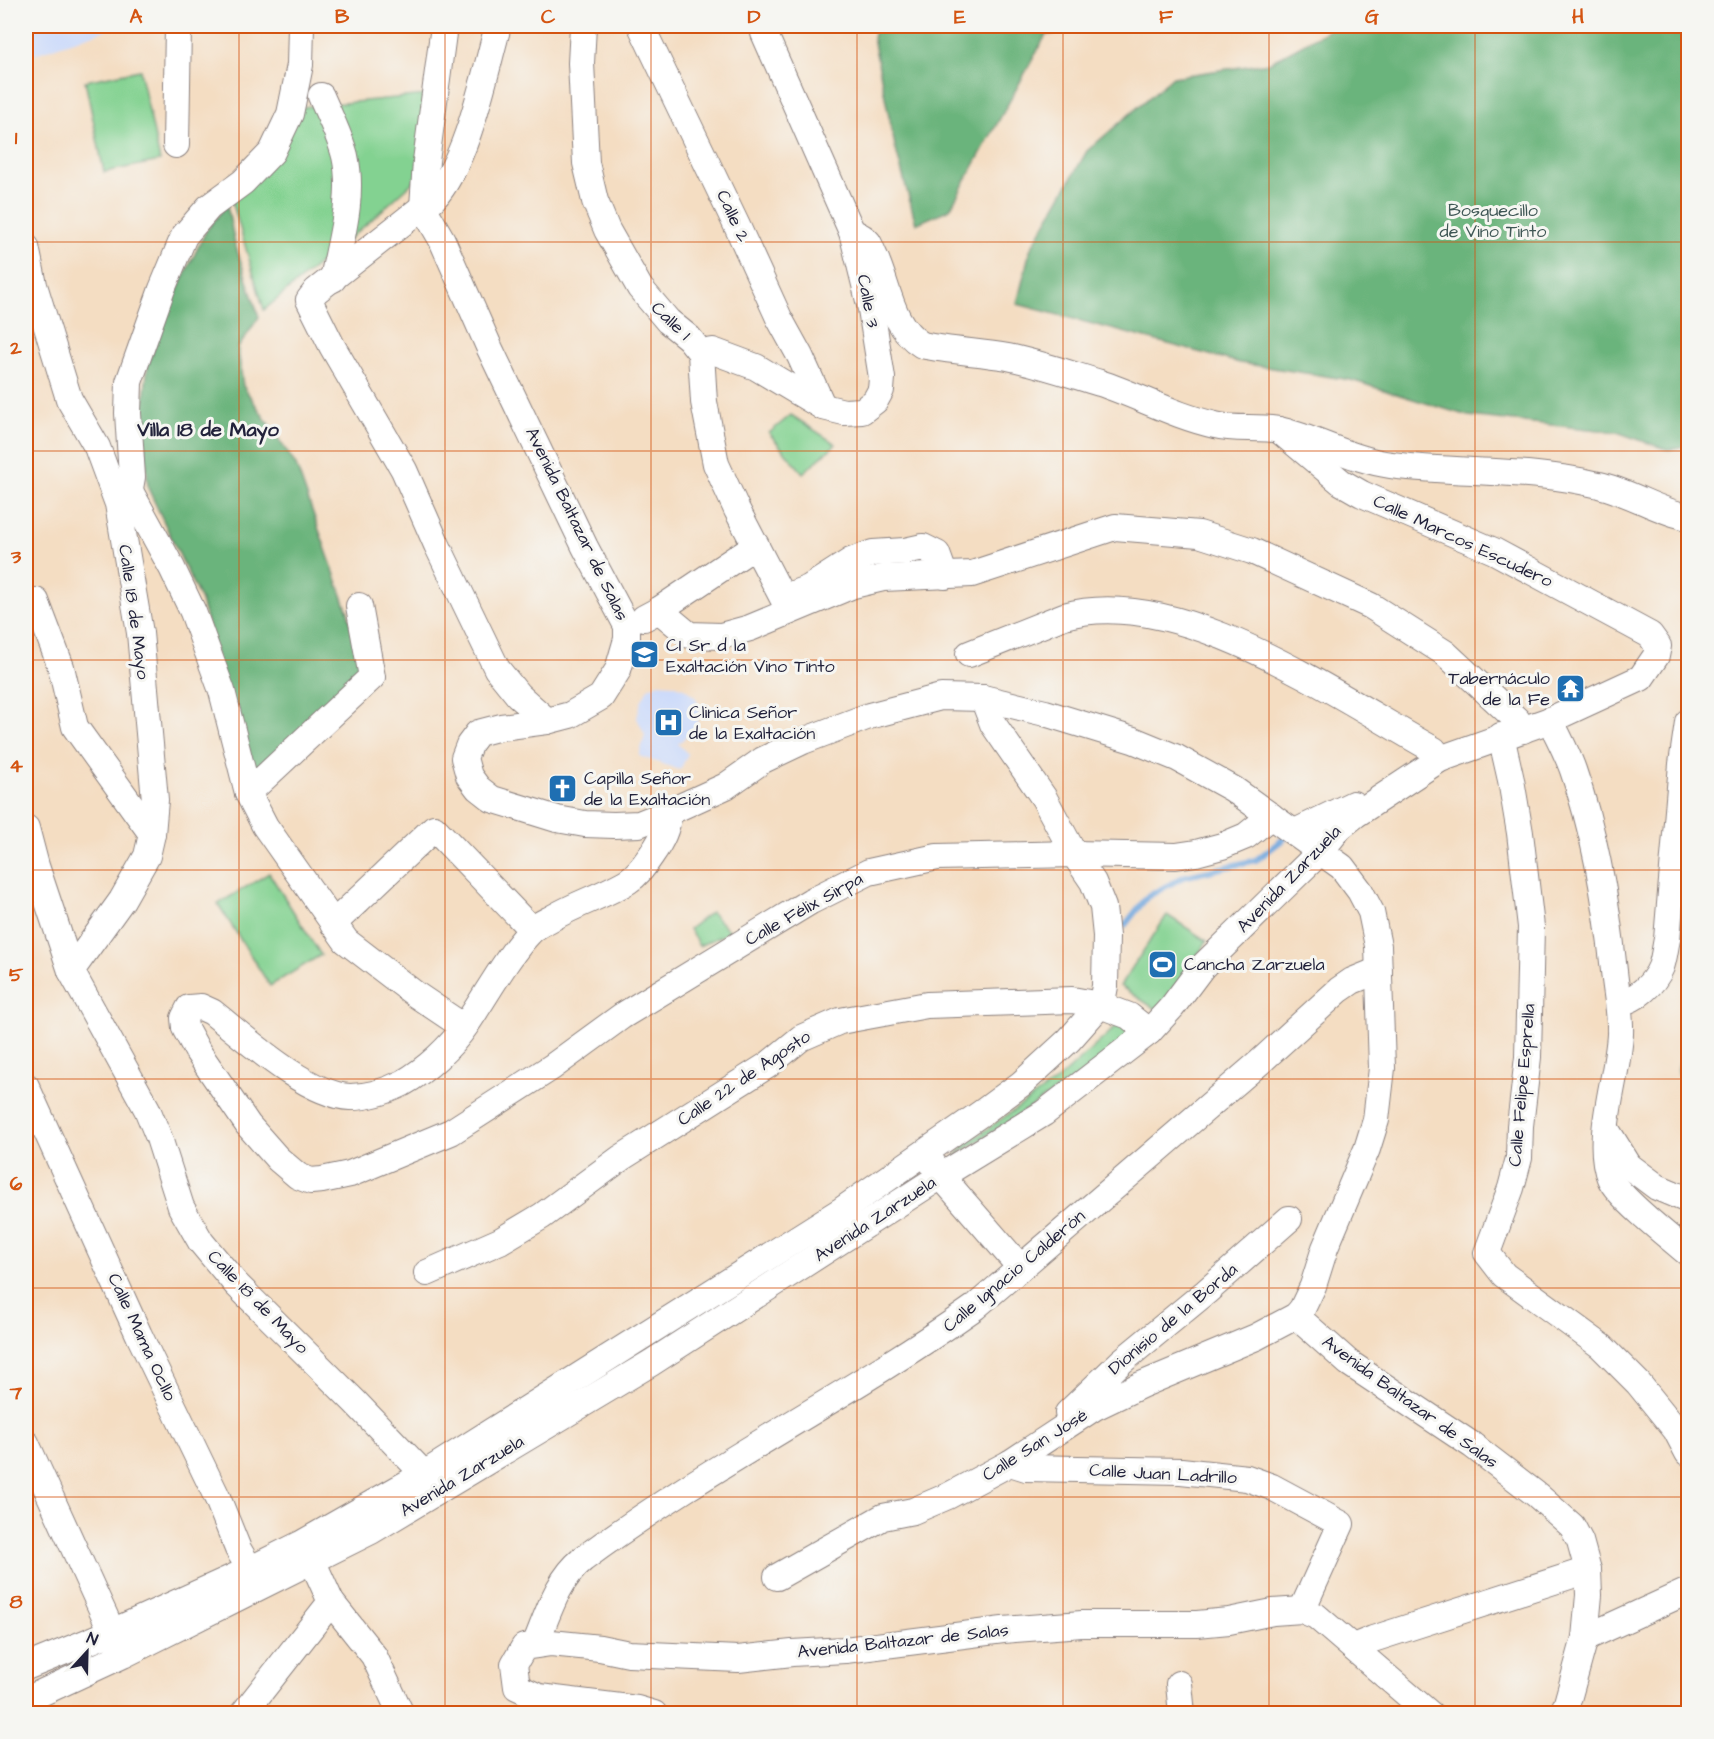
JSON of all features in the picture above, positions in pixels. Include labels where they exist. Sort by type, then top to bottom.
[{"type":"street","points":[[176,145],[178,26]]},
{"type":"street","points":[[301,26],[300,65],[290,114],[272,153],[243,182],[210,207],[184,236],[162,289],[129,382],[128,413],[132,477],[124,498],[172,568],[193,612],[222,691],[248,794],[265,826],[346,940],[372,962],[464,1028],[504,967],[532,930],[570,907],[629,880],[641,870],[661,842],[669,812]]},
{"type":"street","points":[[423,207],[444,26]]},
{"type":"street","points":[[498,26],[468,132],[441,190],[423,207],[312,295],[309,300],[404,470],[437,545],[497,669],[518,695],[547,722]]},
{"type":"street","name":"Calle 1","points":[[583,26],[581,63],[586,163],[595,201],[613,241],[640,288],[668,321],[689,338],[701,353],[704,402],[716,464],[786,604]]},
{"type":"street","name":"Calle 2","points":[[641,26],[823,407]]},
{"type":"street","name":"Calle 3","points":[[701,353],[713,351],[756,367],[823,407],[844,412],[862,411],[874,401],[881,390],[882,378],[871,309],[852,232],[764,33],[763,26]]},
{"type":"street","points":[[321,96],[345,155],[347,185],[345,219],[333,279]]},
{"type":"street","name":"Avenida Baltazar de Salas","points":[[423,207],[442,240],[485,338],[585,548],[627,626],[627,639],[618,670],[601,697],[570,715],[547,722],[501,727],[478,733],[464,758],[469,776],[478,788],[492,799],[530,812],[585,824],[639,824],[726,786],[763,760],[803,741],[869,716],[941,697],[983,698],[1075,722],[1133,740],[1177,758],[1205,772],[1295,832],[1342,867],[1360,891],[1371,912],[1378,946],[1382,1068],[1376,1120],[1367,1149],[1325,1248],[1313,1286],[1296,1316],[1349,1364],[1472,1445],[1559,1513],[1572,1526],[1581,1541],[1588,1570],[1589,1595],[1585,1638],[1567,1703],[1562,1713]]},
{"type":"street","points":[[852,232],[868,241],[902,328],[922,345],[1010,357],[1100,384],[1189,418],[1218,426],[1279,430],[1389,465],[1472,472],[1509,472],[1599,485],[1675,514],[1689,517]]},
{"type":"street","name":"Calle 18 de Mayo","points":[[26,247],[34,285],[69,399],[124,498],[140,633],[155,800],[152,834],[147,856],[122,900],[71,971]]},
{"type":"street","name":"Calle Marcos Escudero","points":[[1279,430],[1341,482],[1362,494],[1494,551],[1650,635],[1655,648]]},
{"type":"street","points":[[659,610],[689,635],[721,636],[750,628],[851,561],[873,553],[905,551],[923,547],[937,554],[945,576],[972,574],[1115,527],[1199,534],[1252,550],[1371,606],[1445,653],[1514,729]]},
{"type":"street","points":[[627,626],[659,610],[756,545]]},
{"type":"street","points":[[36,601],[61,667],[75,727],[152,834]]},
{"type":"street","points":[[248,794],[372,676],[360,606]]},
{"type":"street","points":[[969,654],[1079,611],[1102,609],[1143,612],[1182,621],[1285,666],[1437,755]]},
{"type":"street","points":[[1295,832],[1342,811],[1418,759],[1550,720],[1641,678],[1655,648]]},
{"type":"street","points":[[1514,729],[1622,679],[1655,648]]},
{"type":"street","name":"Avenida Zarzuela","points":[[26,1700],[123,1655],[255,1578],[306,1552],[424,1474],[716,1292],[926,1153],[1021,1084],[1069,1040],[1100,1005],[1106,986],[1106,936],[1103,907],[1093,882],[1074,854],[1044,798],[993,724],[983,698]]},
{"type":"street","points":[[1550,720],[1573,770],[1590,831],[1602,889],[1619,1003],[1620,1034],[1616,1072],[1609,1102],[1604,1155],[1610,1179],[1621,1194],[1689,1253]]},
{"type":"street","points":[[1619,1003],[1627,1002],[1643,992],[1661,968],[1667,939],[1681,775],[1689,722]]},
{"type":"street","name":"Calle Felipe Esprella","points":[[1514,729],[1511,780],[1531,927],[1528,1057],[1520,1126],[1519,1158],[1511,1188],[1487,1253],[1504,1275],[1601,1346],[1638,1383],[1676,1430],[1689,1453]]},
{"type":"street","name":"Avenida Zarzuela","points":[[306,1552],[371,1531],[651,1363],[941,1176],[1044,1113],[1149,1032],[1172,1007],[1202,967],[1320,851],[1354,814],[1437,755]]},
{"type":"street","name":"Calle Félix Sirpa","points":[[464,1028],[424,1071],[392,1088],[372,1095],[351,1097],[334,1095],[308,1083],[207,1009],[192,1007],[184,1018],[185,1029],[198,1052],[248,1125],[278,1159],[298,1176],[311,1181],[322,1180],[350,1174],[451,1132],[552,1067],[622,1016],[811,901],[869,872],[937,857],[1074,854],[1176,856],[1222,846],[1246,836],[1271,816]]},
{"type":"street","name":"Calle 18 de Mayo","points":[[26,828],[36,866],[71,971],[147,1109],[159,1138],[181,1207],[201,1242],[236,1284],[424,1474]]},
{"type":"street","points":[[333,924],[434,828],[532,930]]},
{"type":"street","name":"Calle Ignacio Calderón","points":[[535,1645],[563,1580],[570,1569],[583,1558],[690,1485],[935,1335],[975,1307],[1128,1177],[1339,990],[1352,981],[1379,970]]},
{"type":"street","name":"Calle 22 de Agosto","points":[[427,1273],[500,1240],[542,1216],[621,1158],[768,1065],[801,1038],[825,1026],[863,1015],[927,1005],[1062,1000],[1100,1005],[1129,1016],[1149,1032]]},
{"type":"street","name":"Calle Mama Ocllo","points":[[26,1086],[139,1335],[217,1497],[238,1550],[255,1578]]},
{"type":"street","points":[[1606,1129],[1629,1166],[1656,1187],[1689,1200]]},
{"type":"street","points":[[926,1153],[941,1176],[1020,1267]]},
{"type":"street","name":"Dionisio de la Borda","points":[[1066,1425],[1065,1420],[1070,1410],[1122,1361],[1206,1292],[1289,1219]]},
{"type":"street","name":"Calle San José","points":[[777,1577],[883,1517],[913,1511],[939,1500],[1010,1463],[1095,1407],[1141,1385],[1256,1337],[1296,1316]]},
{"type":"street","points":[[26,1443],[123,1655]]},
{"type":"street","name":"Calle Juan Ladrillo","points":[[1010,1463],[1026,1468],[1181,1471],[1247,1478],[1272,1487],[1341,1524],[1302,1610]]},
{"type":"street","points":[[306,1552],[331,1602],[375,1656],[401,1713]]},
{"type":"street","points":[[1353,1647],[1588,1570]]},
{"type":"street","name":"Avenida Zarzuela","points":[[26,1667],[255,1578]]},
{"type":"street","points":[[1585,1638],[1689,1591]]},
{"type":"street","points":[[243,1713],[331,1602]]},
{"type":"street","points":[[1302,1610],[1316,1616],[1430,1713]]},
{"type":"street","name":"Avenida Baltazar de Salas","points":[[535,1645],[551,1643],[600,1648],[629,1654],[738,1659],[845,1650],[1003,1630],[1082,1624],[1197,1624],[1273,1612],[1302,1610]]},
{"type":"street","points":[[535,1645],[524,1647],[514,1664],[517,1687],[538,1697],[600,1703],[654,1713]]},
{"type":"street","points":[[1179,1684],[1182,1713]]},
{"type":"shaded area","points":[[26,26],[118,26],[26,57]]},
{"type":"shaded area","name":"Clinica Señor de la Exaltación","points":[[658,683],[673,684],[686,689],[696,698],[701,712],[695,728],[678,744],[688,754],[680,770],[639,756],[645,735],[637,718],[641,702],[648,688]]},
{"type":"green space","points":[[876,26],[1102,26],[1046,35],[950,209],[916,224],[895,146],[873,38]]},
{"type":"green space","name":"Bosquecillo de Vino Tinto","points":[[1336,26],[1688,26],[1688,445],[1668,450],[1617,432],[1468,416],[1351,380],[1240,363],[1017,304],[1030,250],[1087,151],[1173,77],[1269,63]]},
{"type":"green space","points":[[140,70],[160,161],[104,172],[85,81]]},
{"type":"green space","points":[[437,94],[432,165],[369,222],[264,310],[232,201],[302,107]]},
{"type":"green space","points":[[227,205],[235,244],[259,317],[238,348],[243,386],[296,465],[348,612],[363,672],[250,777],[201,601],[148,488],[143,410],[148,364],[171,303],[206,231]]},
{"type":"green space","points":[[791,415],[836,444],[803,473],[769,433]]},
{"type":"green space","points":[[269,873],[321,955],[270,986],[218,904]]},
{"type":"green space","points":[[711,912],[730,932],[699,946],[689,929]]},
{"type":"green space","name":"Cancha Zarzuela","points":[[1167,915],[1207,941],[1160,1012],[1120,986]]},
{"type":"green space","points":[[1120,1023],[1132,1026],[1130,1043],[955,1156],[966,1144],[1060,1078]]},
{"type":"green space","points":[[1688,1030],[1688,1121],[1678,1069]]},
{"type":"waterway","points":[[1125,925],[1147,897],[1183,877],[1256,860],[1286,837]]},
{"type":"place","name":"CI Sr d la Exaltación Vino Tinto","points":[[645,655]]},
{"type":"place","name":"Tabernáculo de la Fe","points":[[1571,688]]},
{"type":"place","name":"Clinica Señor de la Exaltación","points":[[668,722]]},
{"type":"place","name":"Capilla Señor de la Exaltación","points":[[563,788]]},
{"type":"place","name":"Cancha Zarzuela","points":[[1163,964]]},
{"type":"district","name":"Villa 18 de Mayo","points":[[208,430]]}]
